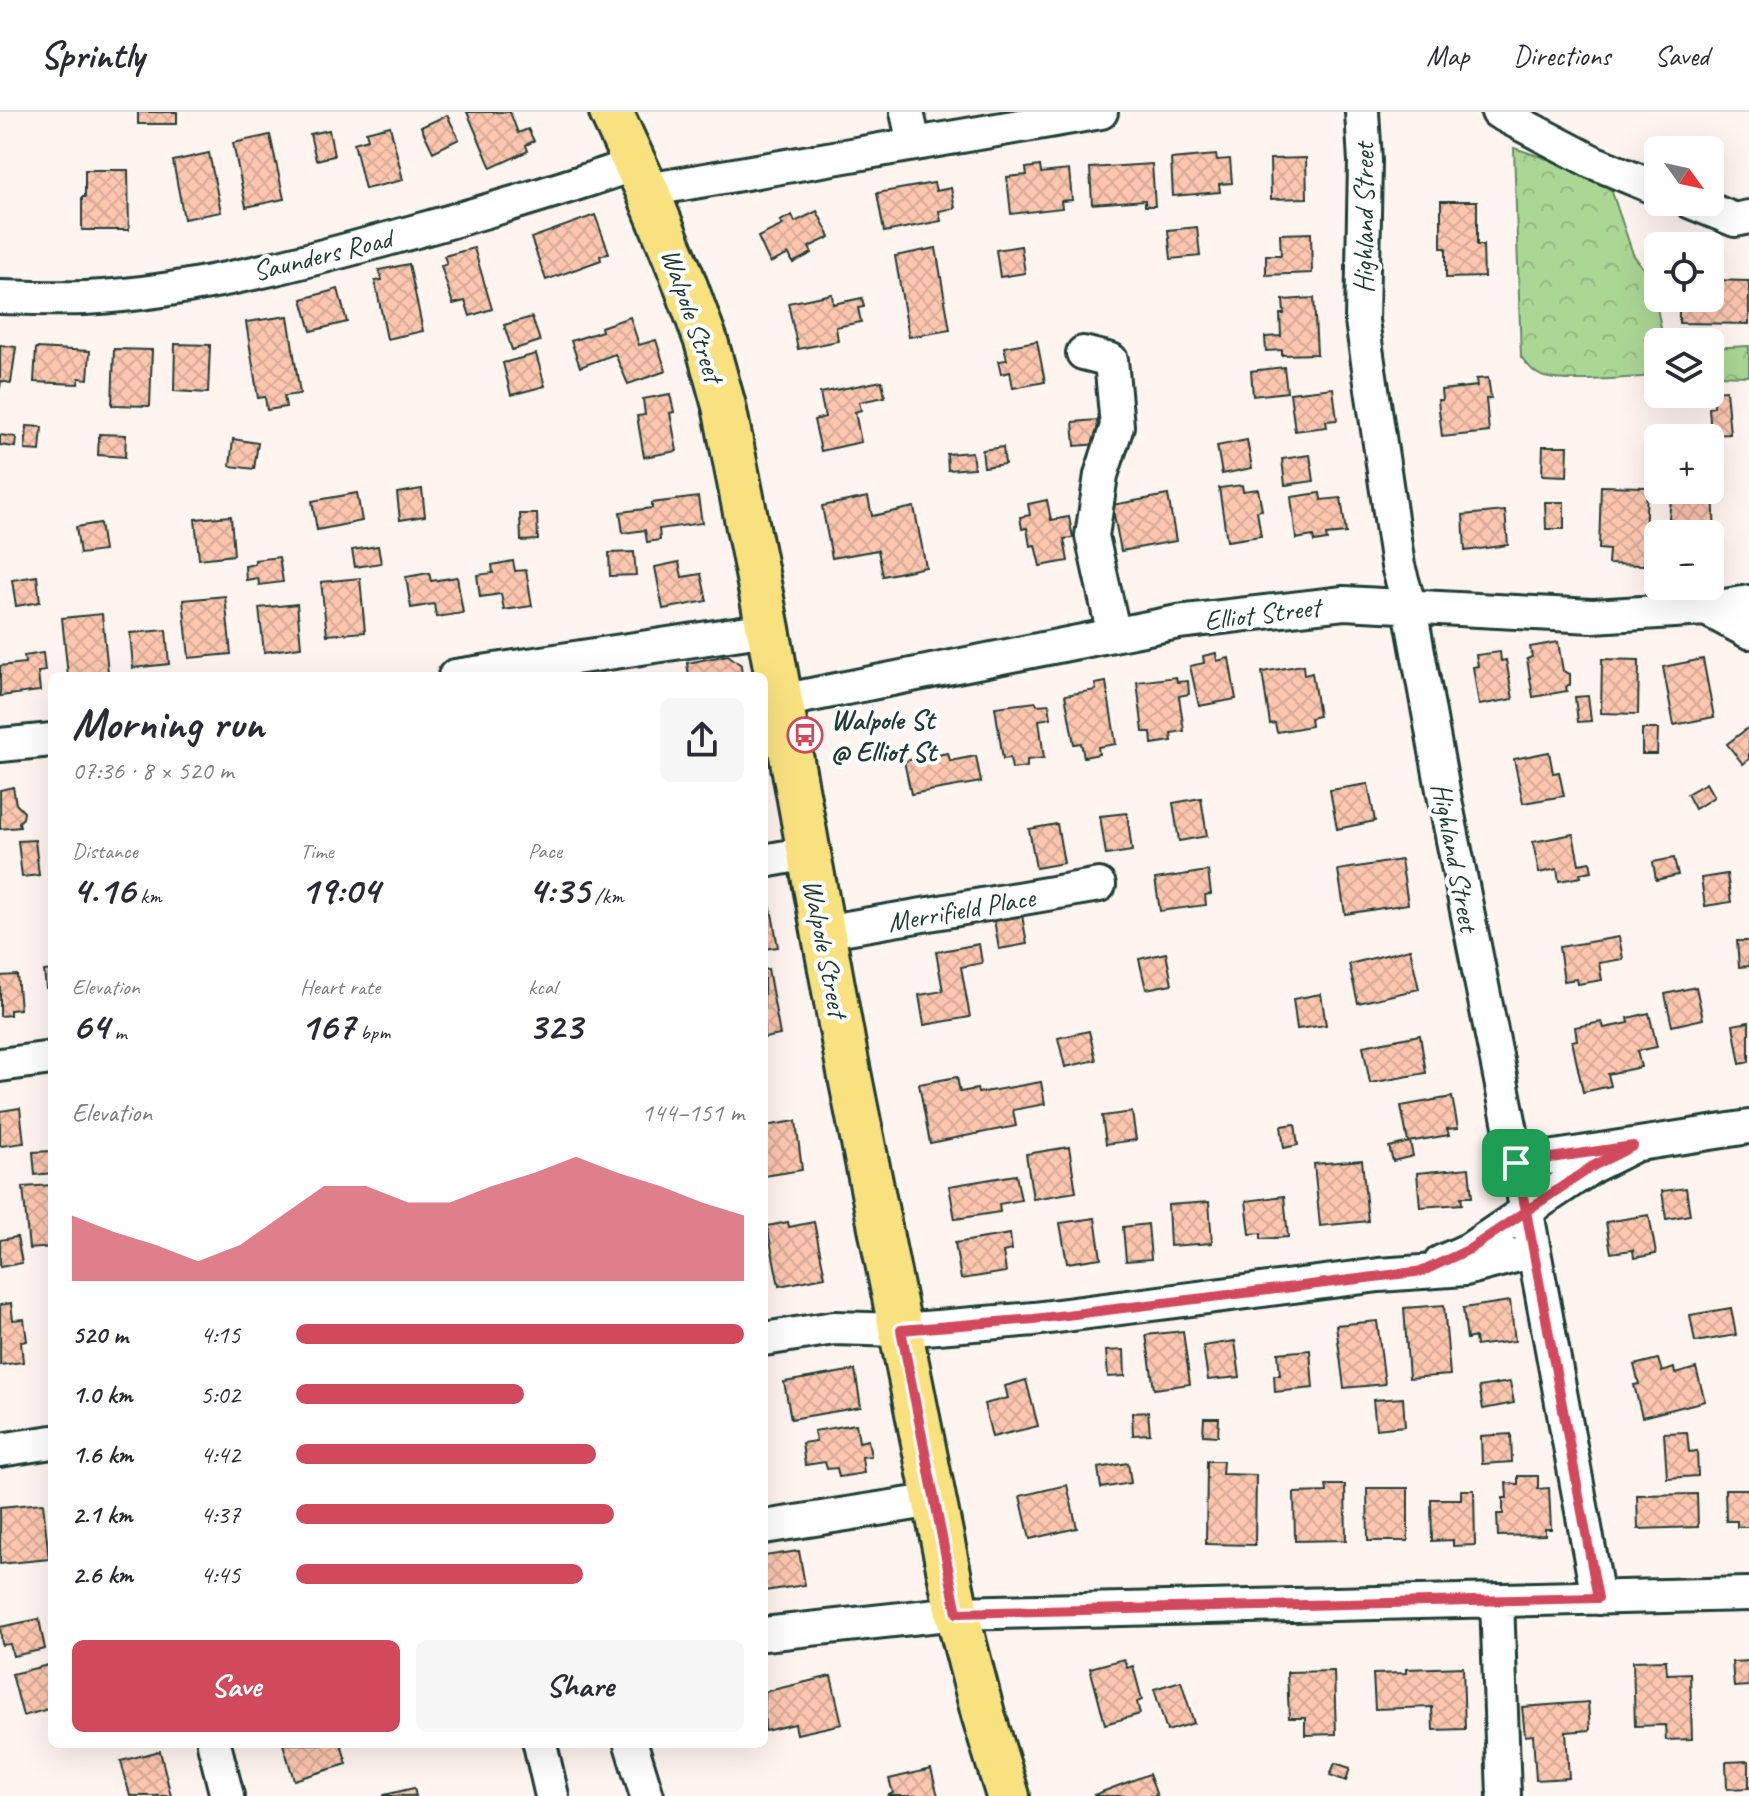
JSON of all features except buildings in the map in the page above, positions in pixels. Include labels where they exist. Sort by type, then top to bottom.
[{"type":"main road","name":"Walpole Street","points":[[611,112],[641,177],[706,341],[724,406],[823,932],[957,1613],[1008,1796]]},
{"type":"street","points":[[907,112],[914,144]]},
{"type":"street","name":"Saunders Road","points":[[0,297],[87,298],[208,281],[370,244],[552,192],[641,177],[914,144],[1101,112]]},
{"type":"street","name":"Highland Street","points":[[1362,112],[1365,161],[1362,321],[1398,566],[1410,608],[1598,1598]]},
{"type":"street","points":[[1498,112],[1593,162],[1644,183]]},
{"type":"street","points":[[1724,216],[1735,220],[1749,217]]},
{"type":"street","points":[[1083,353],[1111,360],[1117,426],[1101,475],[1092,536],[1114,635]]},
{"type":"street","name":"Elliot Street","points":[[781,701],[1178,622],[1344,603],[1593,616],[1706,609],[1749,602]]},
{"type":"street","points":[[1706,609],[1749,632]]},
{"type":"street","points":[[482,672],[768,629]]},
{"type":"street","points":[[0,745],[48,740]]},
{"type":"street","points":[[768,860],[808,853]]},
{"type":"street","name":"Merrifield Place","points":[[823,932],[1099,885]]},
{"type":"street","points":[[0,1065],[48,1059]]},
{"type":"street","points":[[1516,1163],[1749,1127]]},
{"type":"street","points":[[1423,1271],[1470,1249],[1593,1166],[1633,1146]]},
{"type":"street","points":[[768,1338],[834,1328],[901,1330],[1034,1319],[1423,1271],[1465,1269],[1534,1251]]},
{"type":"street","points":[[0,1450],[48,1443]]},
{"type":"street","points":[[768,1526],[935,1500]]},
{"type":"street","points":[[768,1634],[957,1613],[1749,1594]]},
{"type":"street","points":[[1497,1600],[1504,1796]]},
{"type":"street","points":[[215,1748],[227,1796]]},
{"type":"street","points":[[541,1748],[552,1796]]},
{"type":"street","points":[[632,1748],[647,1796]]},
{"type":"green space","points":[[1514,148],[1603,177],[1611,189],[1633,254],[1644,270],[1644,312],[1658,312],[1661,328],[1644,328],[1644,377],[1555,379],[1537,373],[1521,357]]},
{"type":"green space","points":[[1749,346],[1749,376],[1724,375],[1724,347]]},
{"type":"place","name":"Walpole St @ Elliot St","points":[[805,735]]},
{"type":"route","points":[[1516,1163],[1526,1211],[1470,1249],[1423,1271],[1034,1319],[901,1330],[957,1613],[1598,1598],[1526,1211],[1593,1166],[1633,1146],[1516,1163]]}]
